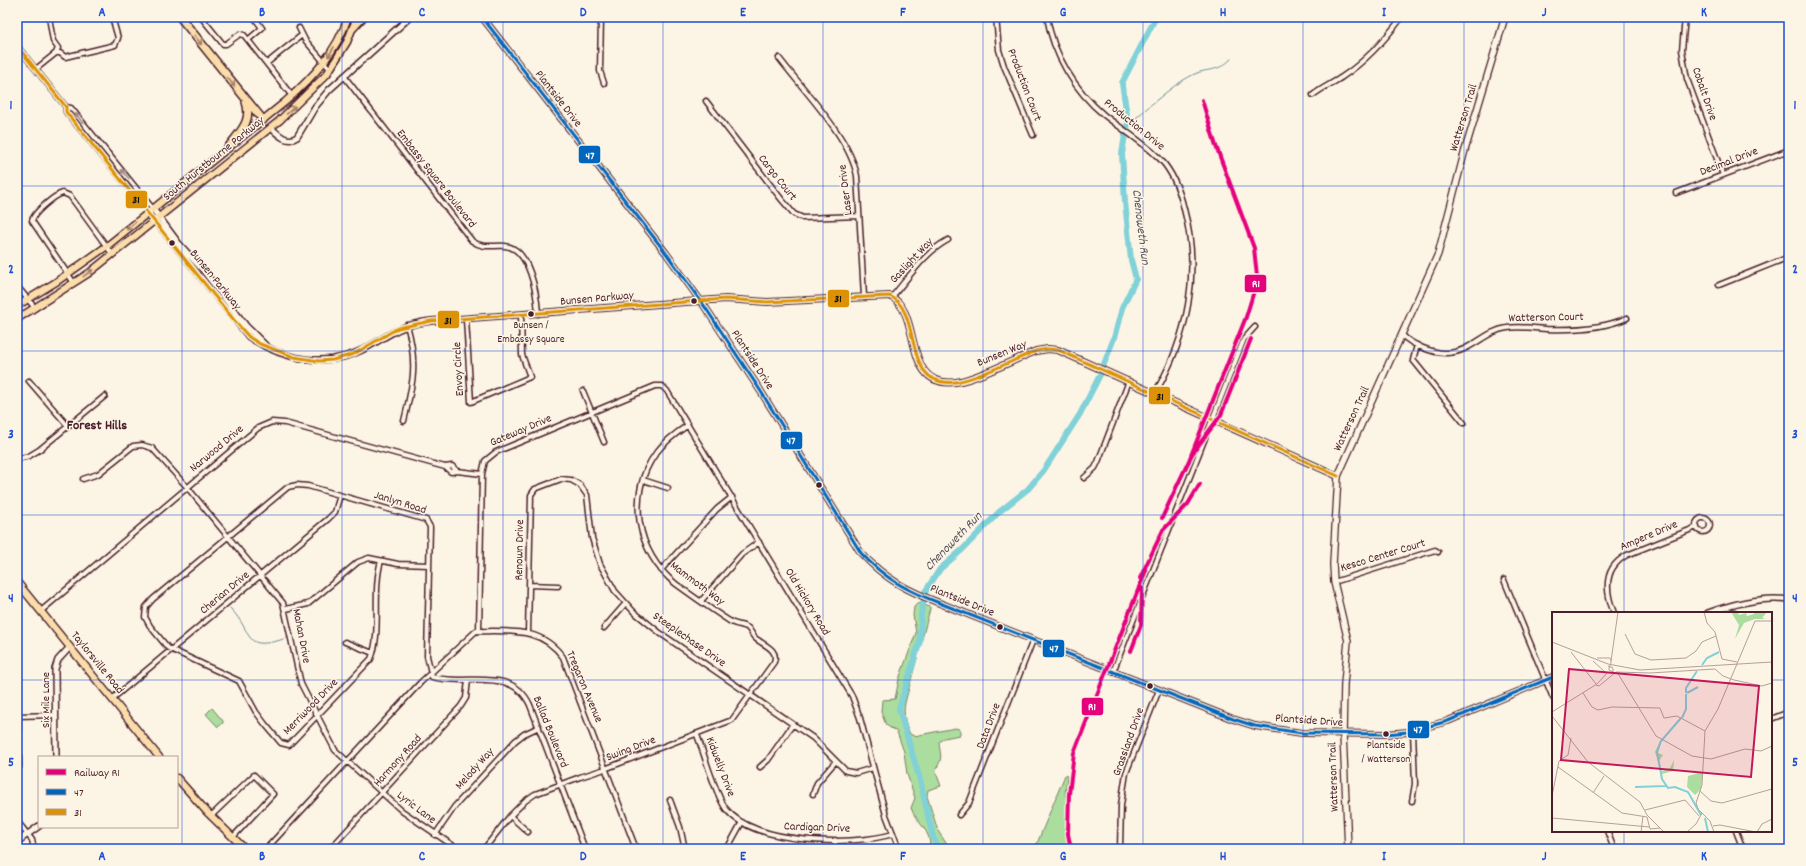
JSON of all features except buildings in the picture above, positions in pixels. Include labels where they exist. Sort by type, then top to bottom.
[{"type":"highway","points":[[180,17],[263,120]]},
{"type":"highway","points":[[353,28],[363,17]]},
{"type":"highway","points":[[228,148],[247,124],[248,108],[246,100]]},
{"type":"main road","name":"South Hurstbourne Parkway","points":[[17,306],[68,274],[106,246],[292,96],[324,63],[341,34],[348,17]]},
{"type":"main road","name":"South Hurstbourne Parkway","points":[[17,319],[74,283],[113,255],[271,128],[308,94],[330,69],[353,28],[357,17]]},
{"type":"main road","name":"Watterson Trail","points":[[1348,849],[1343,734],[1344,684],[1348,641],[1334,582],[1333,554],[1338,476],[1433,267],[1442,242],[1461,165],[1505,17]]},
{"type":"main road","points":[[263,120],[271,128]]},
{"type":"main road","name":"Taylorsville Road","points":[[17,582],[158,756]]},
{"type":"main road","points":[[178,779],[211,816],[245,849]]},
{"type":"street","points":[[36,69],[56,53],[58,48],[53,41],[49,17]]},
{"type":"street","points":[[56,53],[60,53],[64,57],[115,45],[118,38],[112,17]]},
{"type":"street","points":[[201,17],[223,44],[226,44],[240,34],[244,35],[292,96]]},
{"type":"street","points":[[248,40],[262,28],[254,17]]},
{"type":"street","points":[[271,128],[286,139],[294,140],[298,137],[320,100],[344,76],[410,17]]},
{"type":"street","name":"Plantside Drive","points":[[482,17],[666,253],[760,390],[861,552],[885,576],[915,594],[1159,690],[1254,726],[1291,732],[1386,734],[1413,731],[1448,721],[1552,677]]},
{"type":"street","points":[[601,17],[600,71],[604,83]]},
{"type":"street","name":"Production Court","points":[[996,17],[999,50],[1004,66],[1033,135]]},
{"type":"street","name":"Production Drive","points":[[1047,17],[1050,31],[1060,56],[1078,87],[1104,115],[1162,161],[1172,176],[1181,198],[1189,228],[1191,247],[1190,294],[1186,316],[1178,344],[1155,393]]},
{"type":"street","points":[[1313,95],[1342,77],[1370,54],[1402,17]]},
{"type":"street","name":"Cobalt Drive","points":[[1685,17],[1682,50],[1686,79],[1723,175]]},
{"type":"street","points":[[299,28],[302,36],[330,69]]},
{"type":"street","points":[[267,64],[302,36]]},
{"type":"street","name":"Bunsen Parkway","points":[[17,46],[66,107],[66,112],[150,211]]},
{"type":"street","name":"Laser Drive","points":[[779,58],[849,150],[857,176],[864,296]]},
{"type":"street","name":"Embassy Square Boulevard","points":[[344,76],[472,241],[483,246],[510,247],[519,252],[535,287],[538,314]]},
{"type":"street","name":"Cargo Court","points":[[706,101],[794,214],[807,218],[859,216]]},
{"type":"street","name":"Bunsen Parkway","points":[[66,107],[71,108],[157,220],[203,270],[246,326],[266,346],[304,360],[333,360],[354,354],[386,334],[407,326],[431,321],[700,301]]},
{"type":"street","name":"Decimal Drive","points":[[1676,193],[1789,150]]},
{"type":"street","points":[[74,283],[32,221],[35,214],[60,193],[65,193],[70,196],[113,255]]},
{"type":"street","name":"Gaslight Way","points":[[892,297],[933,250],[948,240]]},
{"type":"street","points":[[1719,285],[1789,257]]},
{"type":"street","points":[[17,286],[35,308]]},
{"type":"street","points":[[700,301],[726,299],[768,302],[864,296],[892,297]]},
{"type":"street","name":"Bunsen Way","points":[[892,297],[902,304],[920,364],[927,373],[938,380],[947,382],[963,380],[1031,353],[1048,349],[1063,351],[1338,476]]},
{"type":"street","name":"Envoy Circle","points":[[466,319],[471,402],[530,378],[522,355],[521,315]]},
{"type":"street","name":"Watterson Court","points":[[1402,335],[1417,345],[1438,352],[1450,353],[1464,350],[1487,335],[1507,328],[1571,330],[1596,327],[1627,318]]},
{"type":"street","points":[[404,421],[415,373],[407,326]]},
{"type":"street","points":[[1113,672],[1244,338],[1255,326]]},
{"type":"street","points":[[1417,345],[1413,360],[1464,424]]},
{"type":"street","points":[[29,381],[68,426]]},
{"type":"street","points":[[1084,478],[1095,468],[1098,462],[1129,381]]},
{"type":"street","name":"Gateway Drive","points":[[479,631],[482,474],[485,461],[491,454],[659,385]]},
{"type":"street","name":"Old Hickory Road","points":[[659,385],[665,388],[688,425],[852,696],[886,815],[899,849]]},
{"type":"street","points":[[583,391],[604,442]]},
{"type":"street","points":[[17,459],[29,456],[39,450],[105,396]]},
{"type":"street","name":"Narwood Drive","points":[[41,611],[258,428],[272,422],[285,423],[445,467],[452,466],[457,471],[482,474]]},
{"type":"street","name":"Mammoth Way","points":[[688,425],[665,442],[657,452],[642,480],[638,504],[640,526],[644,542],[654,561],[676,584],[734,624],[747,628],[755,638],[773,651],[776,657]]},
{"type":"street","name":"Mahan Drive","points":[[83,479],[98,474],[130,448],[142,445],[152,448],[188,487],[281,598],[286,609],[301,684],[333,747],[347,762]]},
{"type":"street","name":"Steeplechase Drive","points":[[553,481],[561,478],[571,480],[580,485],[586,492],[595,551],[606,577],[625,604],[660,633],[813,738],[843,769],[851,773],[873,768]]},
{"type":"street","points":[[642,480],[668,488]]},
{"type":"street","name":"Renown Drive","points":[[528,633],[531,495],[535,489],[553,481]]},
{"type":"street","name":"Janlyn Road","points":[[172,650],[148,624],[144,614],[146,607],[153,599],[288,487],[304,485],[426,520],[430,527],[427,656],[430,673]]},
{"type":"street","name":"Cherian Drive","points":[[112,699],[331,517],[336,509],[340,495]]},
{"type":"street","points":[[661,570],[717,509],[732,497]]},
{"type":"street","name":"Ampere Drive","points":[[1614,612],[1609,600],[1607,587],[1610,572],[1617,562],[1627,555],[1697,528]]},
{"type":"street","points":[[701,601],[742,554],[759,542]]},
{"type":"street","name":"Kesco Center Court","points":[[1334,582],[1435,550],[1438,552]]},
{"type":"street","points":[[286,609],[308,604],[362,560],[369,558],[398,564],[429,565]]},
{"type":"street","points":[[346,642],[373,653],[377,576],[381,561]]},
{"type":"street","points":[[1504,580],[1552,695]]},
{"type":"street","points":[[529,585],[558,586]]},
{"type":"street","points":[[1712,612],[1750,601],[1775,599],[1789,600]]},
{"type":"street","points":[[604,628],[625,604]]},
{"type":"street","points":[[266,849],[430,673],[472,633],[479,631]]},
{"type":"street","name":"Tregaron Avenue","points":[[479,631],[528,633],[544,639],[555,647],[563,656],[636,849]]},
{"type":"street","name":"Data Drive","points":[[959,815],[967,806],[971,798],[1033,640]]},
{"type":"street","name":"Six Mile Lane","points":[[56,756],[55,668],[59,657],[70,648]]},
{"type":"street","name":"Merriwood Drive","points":[[172,650],[239,681],[244,686],[256,712],[283,744],[292,744],[371,659],[373,653]]},
{"type":"street","name":"Swing Drive","points":[[484,849],[510,816],[528,798],[560,784],[606,769],[697,735],[732,720],[752,695],[776,657]]},
{"type":"street","name":"Ballad Boulevard","points":[[430,673],[432,677],[439,679],[499,680],[516,687],[528,700],[584,849]]},
{"type":"street","name":"Harmony Road","points":[[330,849],[461,706],[466,698],[468,680]]},
{"type":"street","name":"Grassland Drive","points":[[1120,849],[1121,805],[1126,772],[1159,690]]},
{"type":"street","points":[[1772,719],[1789,712]]},
{"type":"street","points":[[19,767],[18,716],[55,715]]},
{"type":"street","points":[[760,767],[768,760],[793,724]]},
{"type":"street","name":"Melody Way","points":[[435,834],[455,806],[515,741],[524,734],[539,728]]},
{"type":"street","points":[[1412,801],[1414,784],[1413,731]]},
{"type":"street","name":"Kidwelly Drive","points":[[697,735],[722,802],[729,812],[742,822]]},
{"type":"street","points":[[813,794],[817,783],[836,761]]},
{"type":"street","name":"Lyric Lane","points":[[347,762],[413,820],[458,849]]},
{"type":"street","points":[[211,816],[254,775],[273,794],[233,838]]},
{"type":"street","points":[[670,800],[680,827],[685,849]]},
{"type":"street","points":[[510,816],[528,832]]},
{"type":"street","points":[[17,821],[28,834],[34,849]]},
{"type":"street","points":[[727,849],[742,822]]},
{"type":"street","name":"Cardigan Drive","points":[[742,822],[762,831],[787,838],[835,840],[876,839],[893,834]]},
{"type":"street","points":[[17,842],[38,827]]},
{"type":"street","points":[[1607,832],[1614,849]]},
{"type":"street","points":[[1736,832],[1743,849]]},
{"type":"street","points":[[835,840],[836,849]]},
{"type":"green space","points":[[918,603],[930,607],[930,609],[904,707],[904,715],[910,734],[914,736],[955,728],[959,729],[960,731],[960,735],[944,738],[939,742],[941,754],[940,763],[935,770],[941,786],[928,790],[927,796],[938,831],[946,843],[947,849],[930,849],[930,842],[926,831],[911,808],[915,798],[907,774],[904,752],[897,732],[886,725],[881,712],[882,700],[895,699],[899,679],[916,633],[913,615],[914,607]]},
{"type":"green space","points":[[212,708],[223,721],[223,723],[218,727],[206,714]]},
{"type":"green space","points":[[1065,775],[1067,776],[1065,794],[1070,814],[1070,849],[1033,849],[1036,846]]},
{"type":"waterway","name":"Chenoweth Run","points":[[1127,129],[1128,122],[1122,83],[1156,17]]},
{"type":"waterway","points":[[1127,126],[1160,97],[1188,77],[1197,73],[1218,68],[1231,59]]},
{"type":"waterway","name":"Chenoweth Run","points":[[1104,364],[1114,338],[1122,308],[1136,279],[1131,260],[1125,202],[1122,154],[1125,135]]},
{"type":"waterway","name":"Chenoweth Run","points":[[939,849],[933,837],[920,780],[899,709],[920,641],[921,615],[925,592],[940,569],[962,550],[999,512],[1028,489],[1044,470],[1080,414],[1101,373]]},
{"type":"waterway","points":[[230,608],[255,642],[272,642],[287,638]]},
{"type":"rail line","name":"R1","points":[[1188,463],[1246,317],[1257,276],[1254,248],[1216,146],[1202,100]]},
{"type":"rail line","name":"R1","points":[[1162,518],[1192,454],[1221,415],[1251,339]]},
{"type":"rail line","name":"R1","points":[[1140,578],[1163,530],[1188,504],[1200,484]]},
{"type":"rail line","name":"R1","points":[[1071,849],[1068,834],[1069,794],[1074,753],[1146,570]]},
{"type":"rail line","name":"R1","points":[[1131,651],[1141,625],[1142,588]]},
{"type":"transit line","name":"47","points":[[482,17],[666,253],[705,307],[760,390],[861,553],[879,571],[898,584],[930,599],[1233,719],[1255,726],[1302,733],[1386,734],[1408,732],[1448,721],[1552,677]]},
{"type":"transit line","name":"31","points":[[17,46],[66,107],[66,112],[249,337],[260,344],[294,357],[319,361],[333,360],[354,354],[398,328],[431,321],[726,299],[767,302],[890,296],[900,305],[907,318],[919,362],[927,374],[938,381],[956,382],[965,380],[1036,351],[1048,349],[1058,350],[1338,476]]},
{"type":"place","name":"Bunsen / Embassy Square","points":[[531,314]]},
{"type":"place","name":"Plantside / Watterson","points":[[1386,734]]},
{"type":"district","name":"Forest Hills","points":[[97,426]]}]
